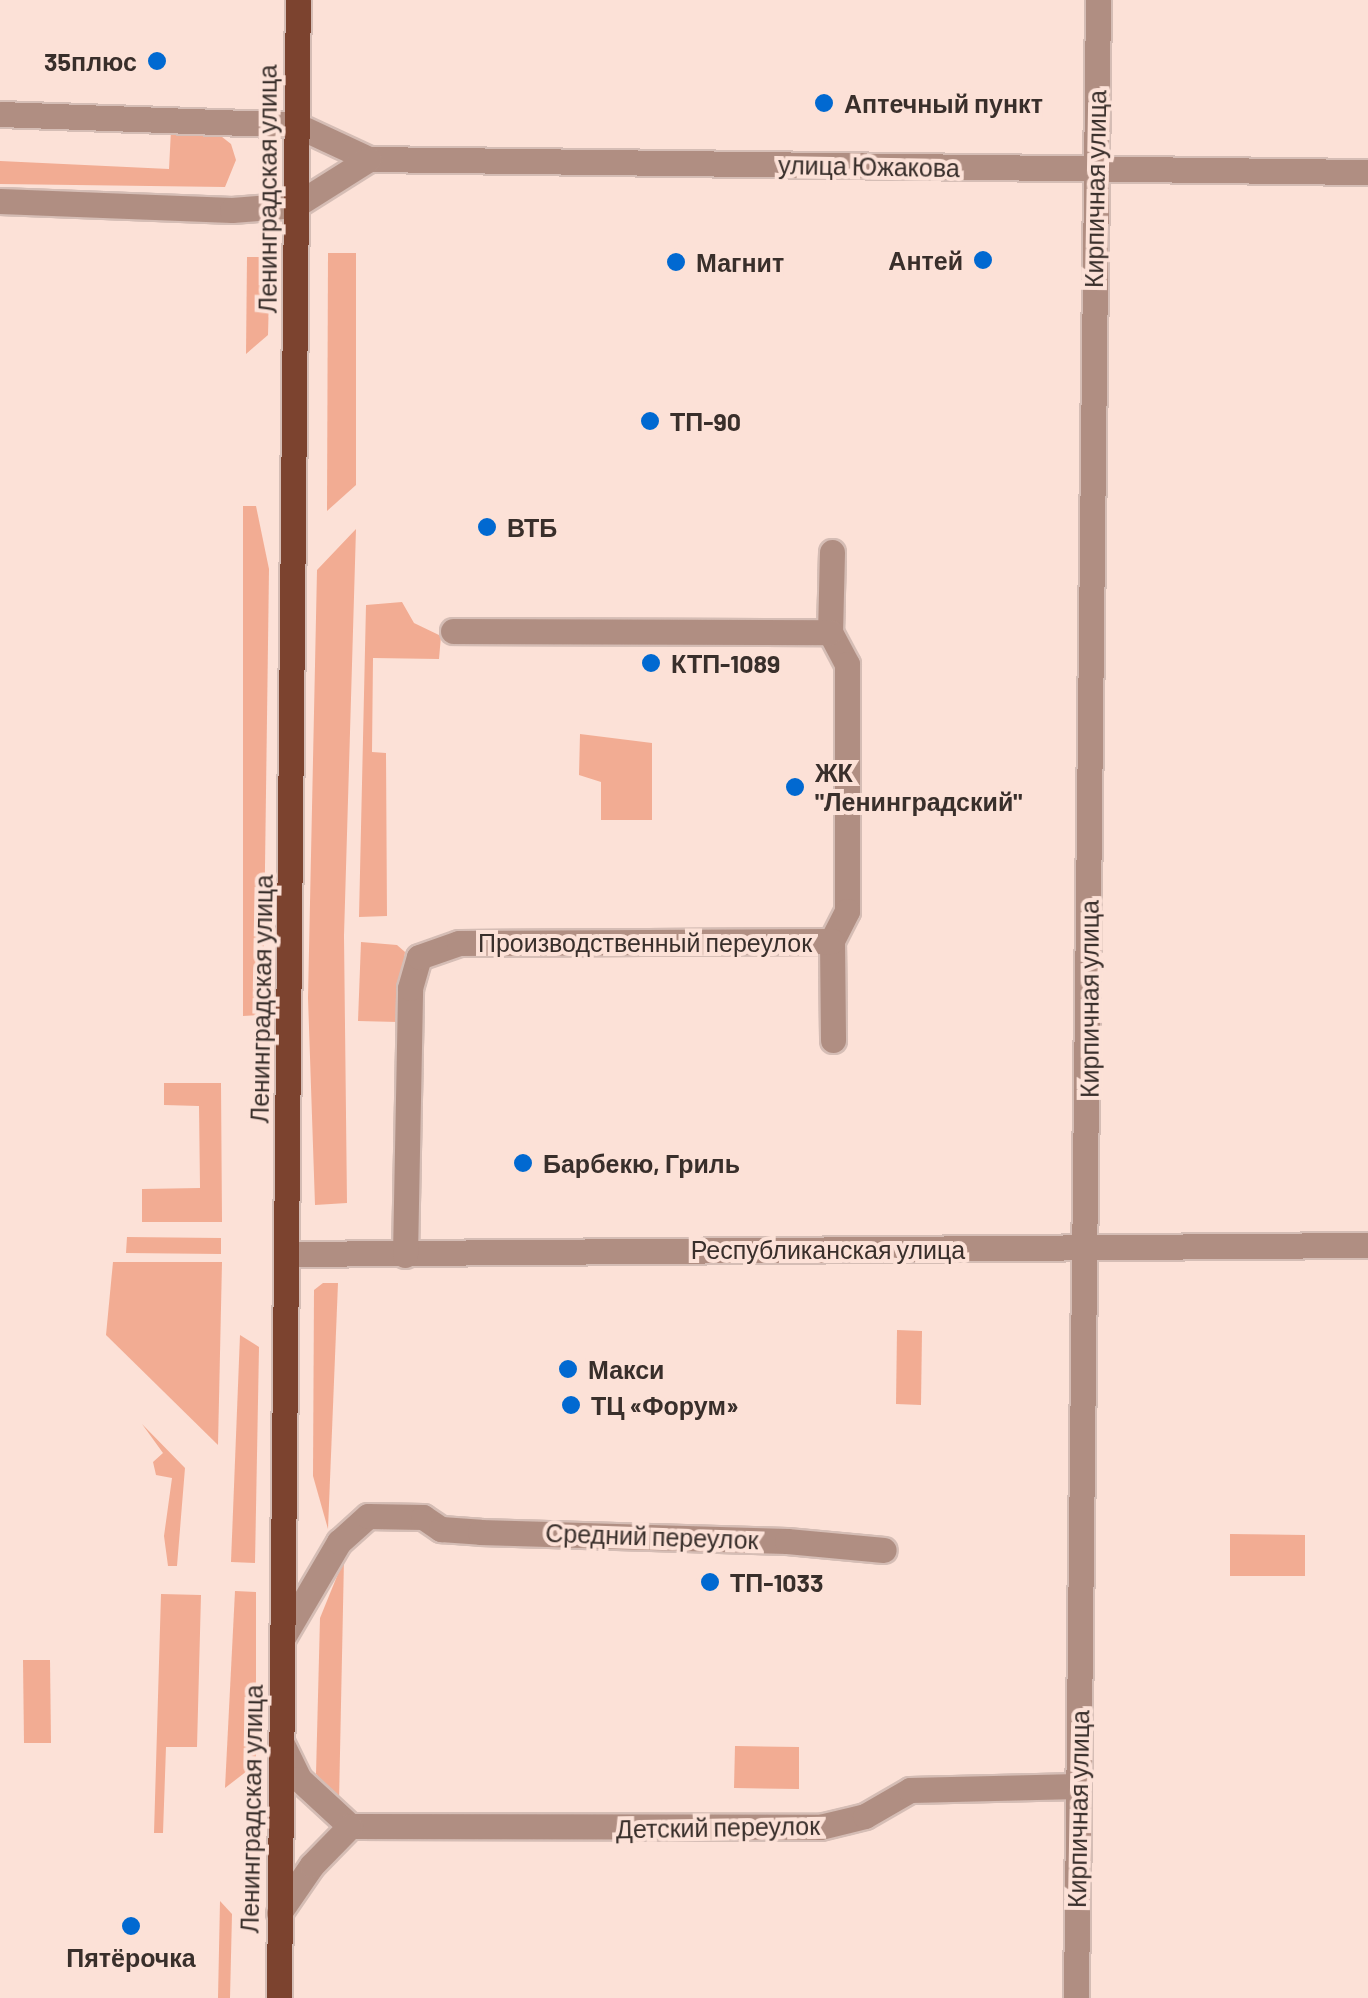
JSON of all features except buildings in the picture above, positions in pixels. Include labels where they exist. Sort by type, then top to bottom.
[{"type":"main road","name":"Ленинградская улица","points":[[279,1998],[298,0]]},
{"type":"street","name":"Кирпичная улица","points":[[1076,1998],[1098,0]]},
{"type":"street","points":[[0,114],[296,125]]},
{"type":"street","name":"улица Южакова","points":[[296,125],[370,159],[1368,172]]},
{"type":"street","points":[[0,201],[232,210],[296,205],[370,159]]},
{"type":"street","name":"Производственный переулок","points":[[832,552],[830,632],[847,664],[847,911],[832,942],[833,1040]]},
{"type":"street","points":[[453,631],[830,632]]},
{"type":"street","name":"Производственный переулок","points":[[405,1255],[410,988],[419,957],[459,943],[832,942]]},
{"type":"street","name":"Республиканская улица","points":[[288,1254],[1368,1245]]},
{"type":"street","name":"Средний переулок","points":[[282,1639],[339,1542],[368,1516],[423,1517],[441,1529],[480,1532],[788,1540],[884,1550]]},
{"type":"street","points":[[280,1913],[312,1864],[350,1826],[299,1779],[282,1744]]},
{"type":"street","name":"Детский переулок","points":[[350,1826],[820,1828],[865,1816],[910,1790],[1078,1786]]},
{"type":"shaded area","points":[[171,130],[217,133],[231,144],[236,160],[225,187],[0,184],[0,161],[169,169]]},
{"type":"shaded area","points":[[328,253],[356,253],[356,485],[327,511]]},
{"type":"shaded area","points":[[247,257],[270,257],[268,335],[246,354]]},
{"type":"shaded area","points":[[243,506],[256,506],[269,569],[263,1015],[243,1016]]},
{"type":"shaded area","points":[[356,529],[344,936],[347,1203],[315,1205],[308,998],[317,570]]},
{"type":"shaded area","points":[[402,602],[414,623],[441,636],[439,659],[373,658],[372,752],[386,753],[387,916],[359,917],[366,605]]},
{"type":"shaded area","points":[[580,734],[652,743],[652,820],[601,820],[601,782],[579,775]]},
{"type":"shaded area","points":[[361,942],[397,945],[405,952],[398,1022],[358,1021]]},
{"type":"shaded area","points":[[164,1083],[221,1083],[222,1222],[142,1222],[142,1189],[200,1188],[199,1106],[164,1105]]},
{"type":"shaded area","points":[[127,1237],[221,1238],[221,1254],[126,1253]]},
{"type":"shaded area","points":[[113,1262],[222,1262],[218,1445],[106,1335]]},
{"type":"shaded area","points":[[323,1283],[338,1283],[328,1529],[313,1476],[314,1290]]},
{"type":"shaded area","points":[[897,1330],[922,1331],[921,1405],[896,1404]]},
{"type":"shaded area","points":[[240,1335],[259,1347],[255,1563],[231,1562]]},
{"type":"shaded area","points":[[142,1424],[185,1468],[177,1566],[168,1566],[164,1536],[172,1478],[156,1475],[153,1462],[163,1453]]},
{"type":"shaded area","points":[[1230,1534],[1305,1535],[1305,1576],[1230,1576]]},
{"type":"shaded area","points":[[344,1559],[339,1802],[316,1774],[320,1618]]},
{"type":"shaded area","points":[[235,1591],[256,1592],[256,1764],[225,1788]]},
{"type":"shaded area","points":[[161,1594],[201,1595],[197,1747],[166,1747],[163,1833],[154,1833]]},
{"type":"shaded area","points":[[23,1660],[50,1660],[51,1743],[24,1743]]},
{"type":"shaded area","points":[[735,1746],[799,1747],[799,1789],[734,1788]]},
{"type":"shaded area","points":[[220,1901],[232,1914],[230,1998],[218,1998]]},
{"type":"place","name":"35плюс","points":[[157,61]]},
{"type":"place","name":"Аптечный пункт","points":[[824,103]]},
{"type":"place","name":"Антей","points":[[983,260]]},
{"type":"place","name":"Магнит","points":[[676,262]]},
{"type":"place","name":"ТП-90","points":[[650,421]]},
{"type":"place","name":"ВТБ","points":[[487,527]]},
{"type":"place","name":"КТП-1089","points":[[651,663]]},
{"type":"place","name":"ЖК \"Ленинградский\"","points":[[795,787]]},
{"type":"place","name":"Барбекю, Гриль","points":[[523,1163]]},
{"type":"place","name":"Макси","points":[[568,1369]]},
{"type":"place","name":"ТЦ «Форум»","points":[[571,1405]]},
{"type":"place","name":"ТП-1033","points":[[710,1582]]},
{"type":"place","name":"Пятёрочка","points":[[131,1926]]}]
